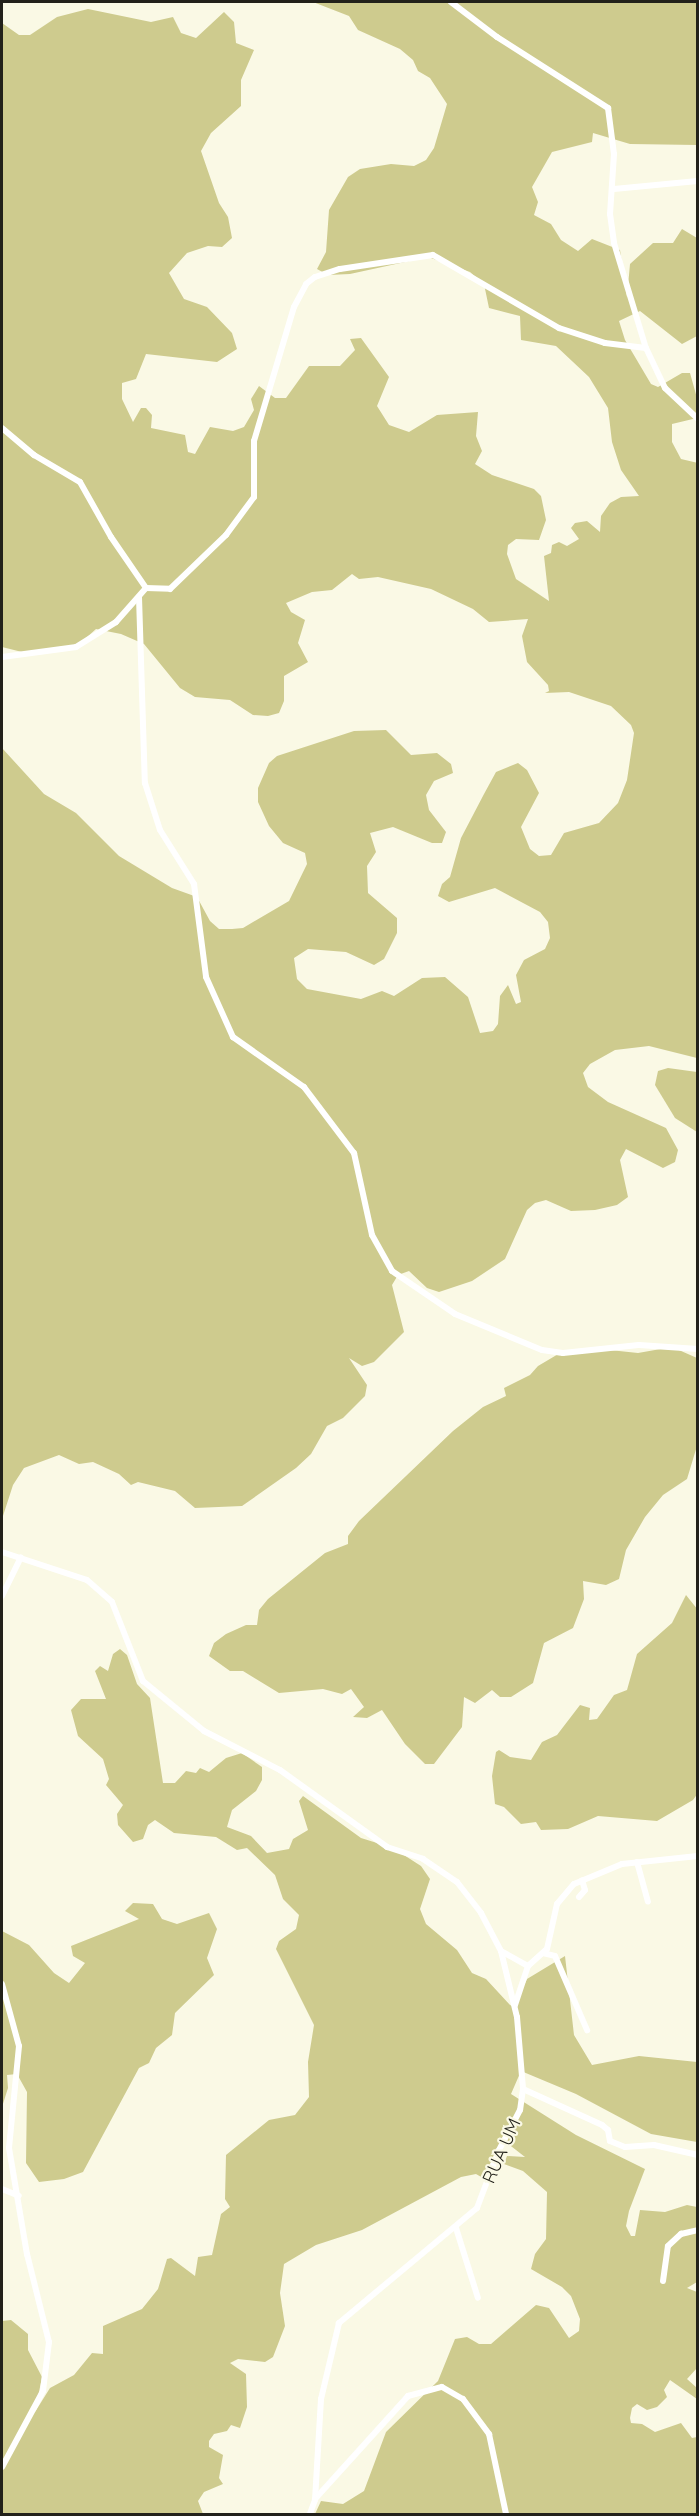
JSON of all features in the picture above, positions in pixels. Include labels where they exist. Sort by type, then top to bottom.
[{"type":"street","points":[[451,2],[497,37],[608,108],[614,189],[610,214],[614,243],[646,348],[669,394],[698,419]]},
{"type":"street","points":[[614,189],[698,181]]},
{"type":"street","points":[[146,588],[167,590],[178,582],[226,536],[254,497],[254,441],[294,307],[301,292],[315,277],[340,269],[433,255],[559,328],[606,343],[646,348]]},
{"type":"street","points":[[2,428],[34,455],[80,482],[111,537],[146,588]]},
{"type":"street","points":[[2,657],[76,647],[116,622],[146,588]]},
{"type":"street","points":[[139,597],[146,783],[160,830],[194,884],[204,972],[233,1038],[304,1087],[354,1153],[372,1235],[392,1271],[455,1314],[542,1350],[563,1353],[639,1345],[698,1349]]},
{"type":"street","name":"RUA UM","points":[[2,1552],[87,1580],[112,1602],[143,1681],[204,1731],[280,1770],[387,1846],[423,1859],[457,1882],[482,1913],[501,1951],[517,2017],[523,2089],[520,2110],[499,2150],[477,2208],[456,2228],[339,2323],[321,2399],[315,2500]]},
{"type":"street","points":[[2,1596],[21,1557]]},
{"type":"street","points":[[514,2006],[528,1966],[543,1953],[551,1936],[557,1904],[582,1880],[606,1868],[637,1862],[698,1856]]},
{"type":"street","points":[[637,1862],[648,1902]]},
{"type":"street","points":[[579,1897],[585,1890],[582,1880]]},
{"type":"street","points":[[501,1951],[528,1966]]},
{"type":"street","points":[[543,1953],[555,1956],[588,2030]]},
{"type":"street","points":[[2,1984],[19,2046],[8,2133],[27,2254],[46,2321],[49,2357],[38,2403],[2,2467]]},
{"type":"street","points":[[523,2089],[602,2125],[608,2130],[610,2141],[626,2147],[654,2145],[698,2155]]},
{"type":"street","points":[[2,2189],[19,2196]]},
{"type":"street","points":[[456,2228],[478,2298]]},
{"type":"street","points":[[663,2281],[668,2246],[681,2234],[698,2230]]},
{"type":"street","points":[[310,2514],[315,2500],[408,2396],[442,2387],[463,2399],[489,2434],[506,2514]]},
{"type":"shaded area","points":[[313,2],[697,2],[697,145],[630,144],[593,133],[592,142],[552,152],[532,187],[538,202],[534,215],[551,224],[561,240],[578,251],[592,239],[620,250],[627,297],[630,264],[653,243],[673,243],[682,229],[697,238],[697,336],[682,344],[640,311],[619,321],[625,340],[651,384],[658,387],[682,373],[690,373],[697,398],[697,418],[672,424],[672,442],[681,459],[698,463],[697,1058],[649,1046],[615,1050],[590,1064],[583,1073],[588,1087],[608,1102],[666,1128],[678,1150],[675,1162],[663,1168],[626,1149],[620,1160],[628,1197],[617,1205],[595,1210],[571,1211],[546,1200],[535,1203],[527,1210],[505,1259],[472,1281],[439,1292],[427,1288],[409,1271],[398,1275],[392,1285],[404,1332],[374,1362],[362,1366],[349,1358],[367,1385],[365,1396],[343,1418],[327,1426],[311,1454],[296,1468],[242,1506],[195,1508],[175,1491],[138,1482],[131,1485],[119,1474],[93,1462],[79,1464],[59,1455],[24,1468],[13,1485],[2,1519],[2,748],[44,794],[76,813],[119,856],[172,888],[197,897],[210,921],[219,929],[243,928],[289,901],[307,864],[305,853],[283,843],[269,826],[258,802],[258,788],[269,763],[277,756],[354,731],[386,730],[411,755],[437,753],[451,764],[453,773],[434,781],[426,795],[429,810],[446,832],[442,843],[432,843],[393,827],[370,833],[376,852],[367,866],[368,893],[397,918],[397,933],[384,959],[374,965],[346,952],[308,949],[294,958],[297,979],[307,989],[361,999],[382,991],[394,996],[422,978],[445,977],[468,997],[480,1033],[493,1031],[498,1024],[500,996],[508,985],[516,1004],[521,1002],[516,975],[524,960],[545,949],[550,938],[548,922],[540,912],[495,888],[449,902],[438,896],[442,884],[450,877],[461,838],[496,772],[518,763],[527,770],[539,793],[521,827],[530,849],[539,856],[551,855],[564,833],[599,823],[618,803],[627,780],[634,733],[631,725],[611,706],[569,692],[545,693],[549,691],[548,685],[527,662],[522,636],[528,619],[489,622],[473,609],[431,589],[378,577],[359,579],[352,574],[332,590],[312,592],[286,603],[291,612],[305,620],[298,643],[308,662],[284,676],[284,701],[279,713],[268,716],[253,715],[230,700],[195,697],[180,688],[144,644],[121,634],[96,629],[76,647],[22,652],[2,647],[2,23],[19,35],[30,35],[57,17],[88,9],[151,22],[173,17],[181,33],[196,38],[224,12],[234,22],[236,43],[254,50],[241,80],[241,106],[211,133],[201,151],[219,203],[228,217],[232,238],[222,247],[208,246],[187,253],[169,273],[184,299],[207,307],[232,333],[237,349],[217,362],[146,354],[136,379],[122,383],[122,399],[133,422],[141,408],[146,408],[152,415],[151,428],[185,435],[188,452],[195,454],[210,427],[233,431],[244,427],[254,410],[251,399],[259,386],[275,398],[286,398],[309,366],[340,366],[355,350],[350,339],[361,338],[389,377],[377,406],[389,425],[409,432],[437,415],[478,412],[476,436],[482,451],[475,464],[492,475],[534,489],[541,496],[546,520],[539,540],[516,539],[508,545],[507,554],[516,579],[549,601],[544,556],[551,553],[552,545],[559,542],[567,546],[579,539],[571,528],[575,523],[587,521],[600,532],[601,516],[610,503],[621,497],[639,496],[621,470],[612,442],[608,408],[589,377],[556,346],[521,340],[520,316],[489,308],[484,284],[470,272],[428,257],[350,274],[328,275],[317,269],[326,252],[329,210],[348,177],[360,169],[391,164],[414,166],[426,160],[434,148],[447,104],[430,78],[418,71],[413,60],[400,49],[358,30],[349,16]]},
{"type":"shaded area","points":[[668,1068],[697,1072],[697,1132],[675,1118],[655,1085],[658,1071]]},
{"type":"shaded area","points":[[672,1347],[697,1358],[697,1446],[687,1479],[663,1495],[645,1517],[626,1550],[619,1579],[606,1585],[583,1581],[584,1599],[573,1628],[544,1643],[533,1683],[511,1697],[500,1697],[492,1690],[475,1703],[464,1697],[462,1727],[434,1764],[425,1764],[405,1744],[382,1710],[367,1718],[353,1717],[364,1707],[351,1689],[342,1694],[323,1689],[279,1693],[243,1671],[230,1671],[209,1656],[214,1643],[226,1634],[246,1625],[257,1625],[259,1610],[268,1599],[325,1553],[348,1544],[348,1536],[359,1521],[453,1431],[483,1407],[506,1396],[504,1388],[530,1375],[538,1366],[560,1353],[600,1349],[638,1353]]},
{"type":"shaded area","points":[[686,1595],[698,1610],[698,1793],[693,1800],[657,1821],[598,1816],[568,1829],[541,1830],[536,1822],[521,1824],[504,1807],[495,1804],[492,1776],[496,1752],[499,1750],[510,1757],[531,1760],[542,1742],[557,1735],[580,1705],[590,1708],[589,1720],[597,1719],[614,1695],[627,1690],[637,1654],[672,1623]]},
{"type":"shaded area","points":[[120,1649],[127,1655],[137,1684],[150,1698],[163,1783],[175,1783],[186,1771],[196,1773],[200,1768],[209,1772],[226,1758],[242,1753],[262,1767],[262,1780],[256,1791],[232,1810],[227,1827],[251,1836],[267,1853],[289,1849],[293,1839],[308,1830],[299,1801],[303,1796],[361,1838],[393,1848],[421,1866],[430,1879],[420,1909],[426,1924],[457,1950],[472,1973],[486,1979],[510,2005],[514,2007],[527,1979],[565,1956],[574,2035],[592,2065],[639,2056],[697,2062],[697,2142],[651,2134],[576,2094],[521,2071],[511,2094],[576,2135],[645,2169],[629,2211],[626,2226],[631,2236],[635,2236],[640,2210],[665,2212],[687,2205],[697,2207],[697,2282],[687,2288],[697,2292],[697,2368],[687,2379],[697,2388],[697,2399],[670,2380],[664,2390],[667,2397],[657,2407],[647,2410],[637,2404],[632,2408],[630,2418],[631,2423],[642,2424],[655,2432],[681,2423],[692,2438],[697,2437],[697,2514],[315,2514],[321,2501],[343,2504],[364,2491],[386,2432],[438,2381],[455,2339],[467,2337],[479,2344],[491,2344],[536,2305],[549,2308],[569,2338],[579,2331],[580,2319],[571,2296],[562,2287],[531,2269],[535,2254],[546,2239],[547,2192],[523,2171],[504,2164],[507,2156],[525,2157],[502,2139],[483,2178],[476,2174],[461,2177],[362,2230],[316,2245],[284,2264],[280,2293],[285,2326],[273,2357],[265,2362],[238,2359],[230,2363],[246,2374],[247,2407],[240,2428],[231,2425],[227,2431],[214,2434],[209,2441],[209,2447],[223,2455],[219,2478],[223,2484],[204,2492],[198,2501],[203,2514],[2,2514],[2,2321],[11,2320],[28,2334],[28,2350],[42,2377],[35,2412],[50,2388],[74,2375],[92,2353],[103,2354],[103,2326],[142,2309],[158,2289],[167,2259],[171,2258],[195,2276],[198,2257],[212,2255],[221,2214],[230,2207],[225,2199],[226,2155],[269,2120],[295,2115],[309,2097],[308,2062],[314,2025],[276,1949],[279,1941],[296,1929],[299,1915],[283,1899],[275,1875],[247,1848],[237,1850],[216,1837],[174,1833],[155,1820],[148,1825],[143,1839],[133,1842],[118,1825],[117,1814],[123,1805],[106,1785],[109,1779],[103,1759],[78,1736],[71,1710],[81,1699],[106,1699],[95,1671],[100,1666],[108,1671],[113,1654]]},
{"type":"shaded area","points":[[133,1903],[153,1904],[162,1919],[177,1924],[209,1913],[217,1929],[207,1958],[214,1975],[175,2013],[172,2035],[156,2048],[149,2063],[139,2068],[83,2172],[64,2179],[39,2182],[26,2163],[27,2092],[17,2074],[7,2075],[8,2088],[2,2107],[2,1931],[29,1945],[54,1973],[69,1983],[85,1963],[73,1956],[71,1946],[139,1919],[125,1911]]}]
